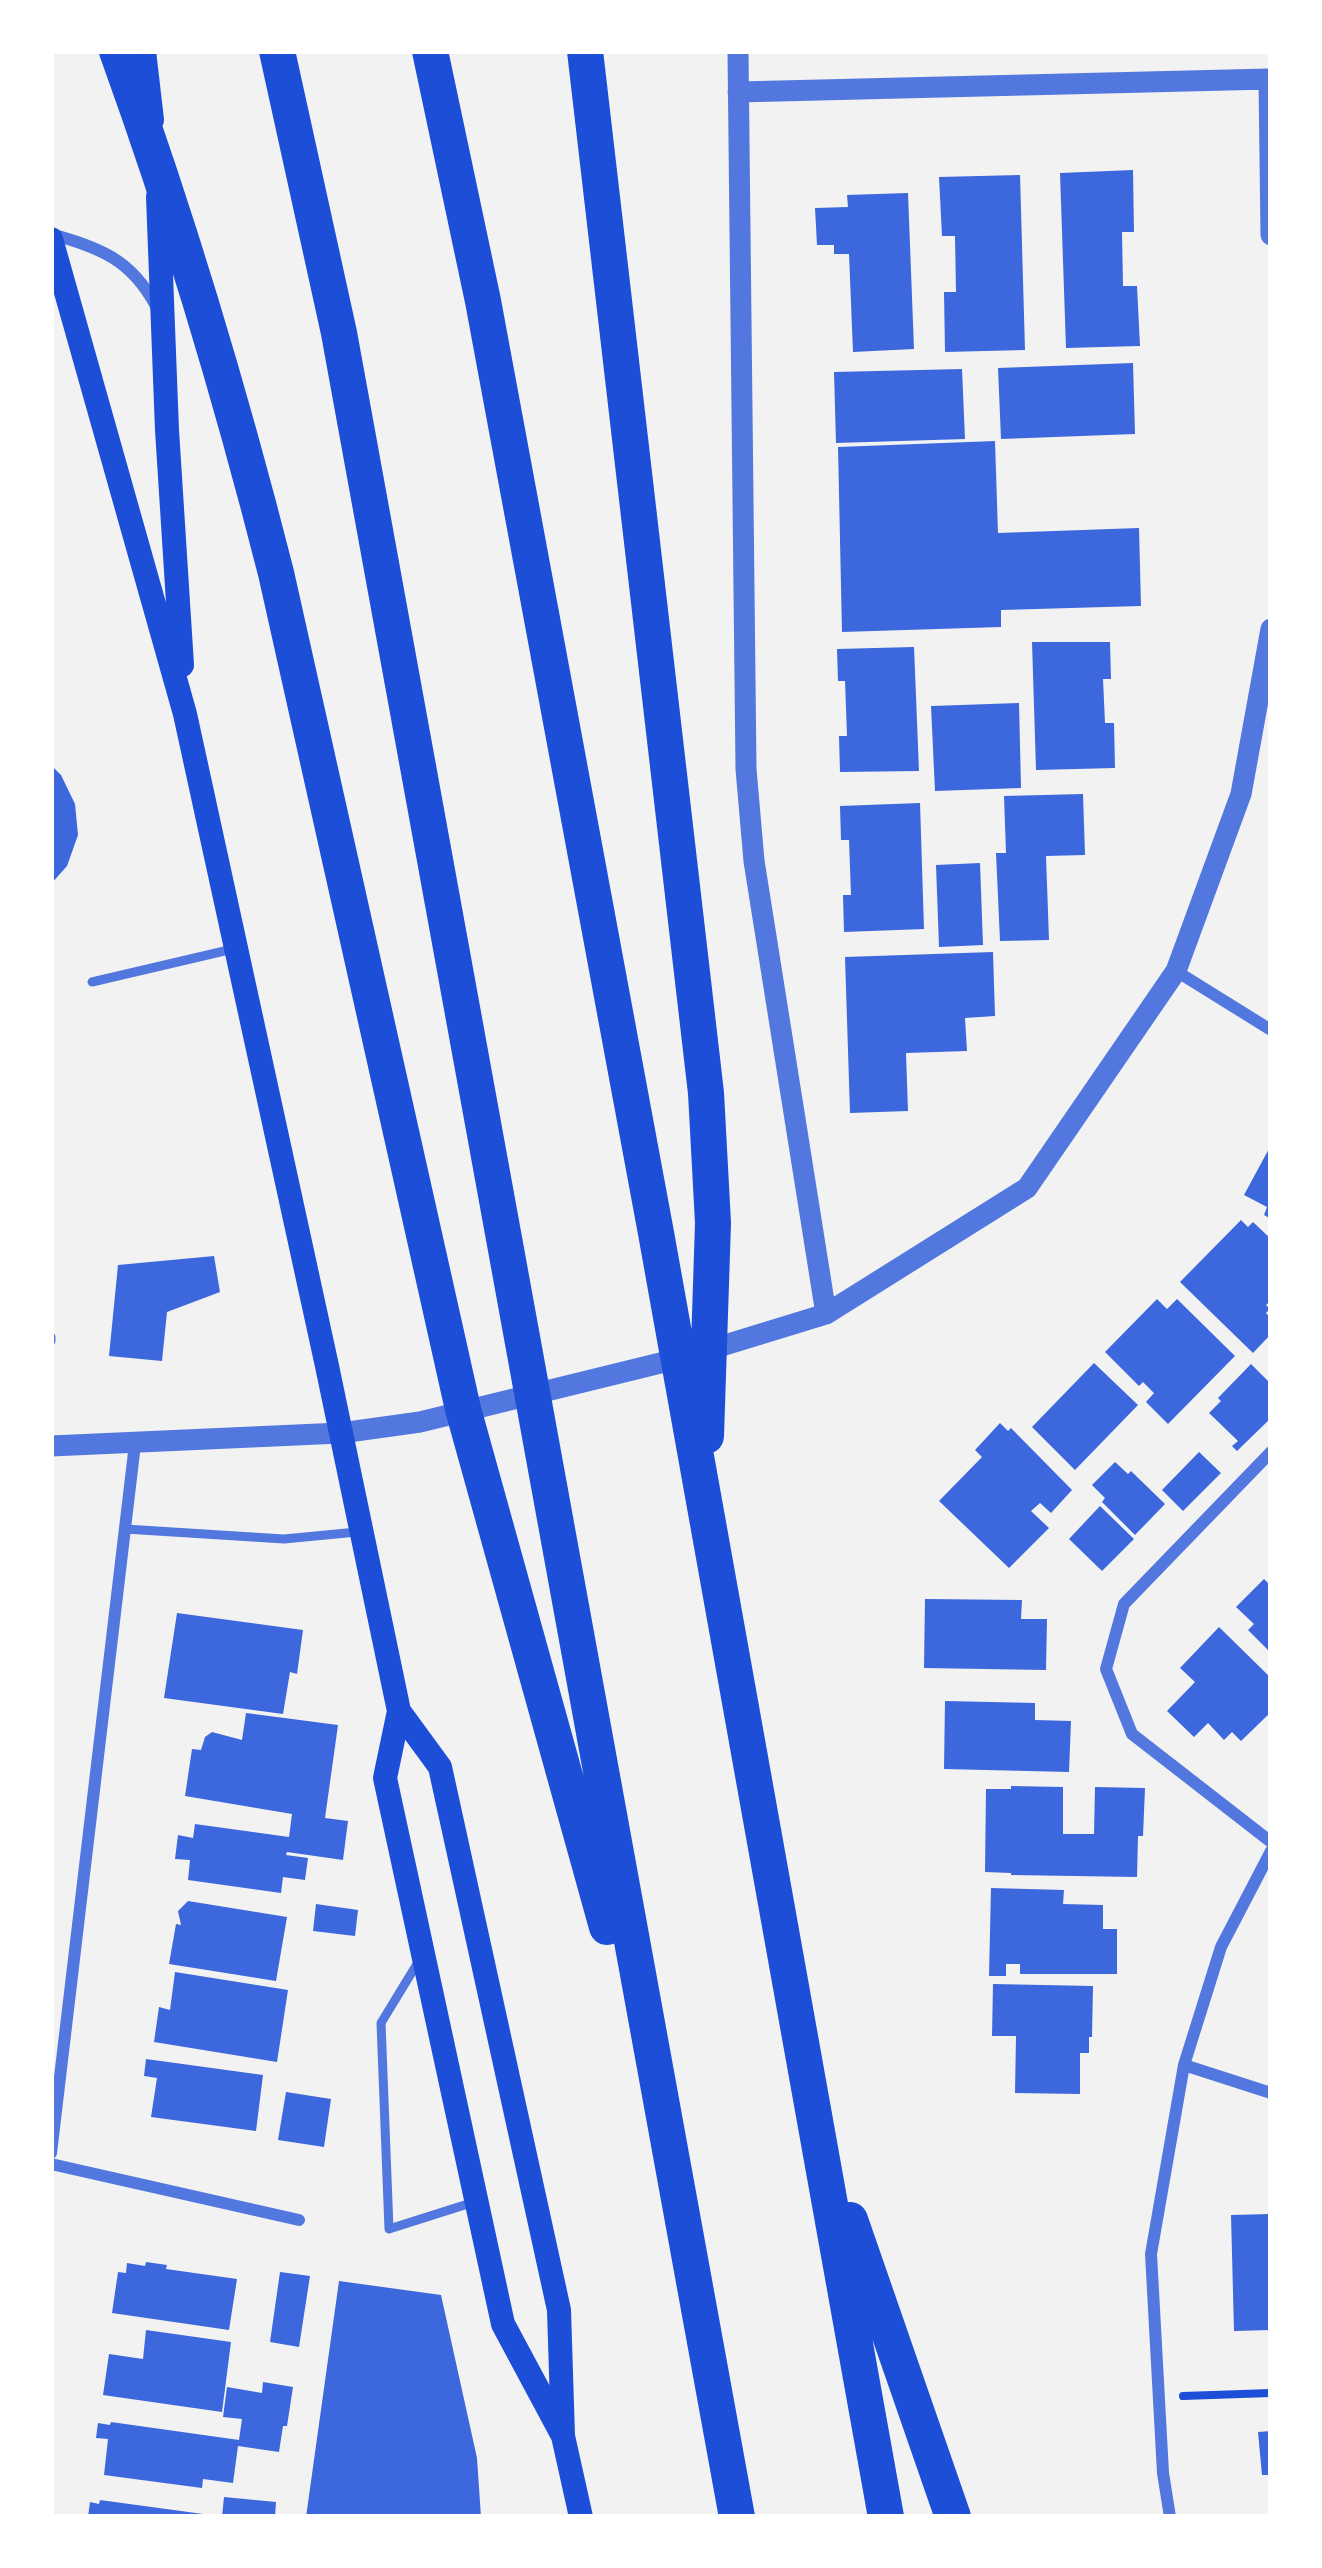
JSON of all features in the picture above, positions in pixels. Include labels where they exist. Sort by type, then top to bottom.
[{"type":"highway","points":[[117,51],[184,247],[244,450],[276,573],[463,1408],[665,2132]]},
{"type":"highway","points":[[277,51],[339,333],[737,2517]]},
{"type":"highway","points":[[430,51],[483,301],[656,1233],[886,2517]]},
{"type":"highway","points":[[585,51],[706,1093],[713,1223],[704,1512]]},
{"type":"highway","points":[[812,2111],[953,2517]]},
{"type":"main road","points":[[144,51],[157,174],[185,714]]},
{"type":"main road","points":[[51,237],[185,714],[400,1711],[440,1767],[559,2310],[563,2435],[581,2517]]},
{"type":"main road","points":[[400,1711],[385,1778],[503,2324],[563,2435]]},
{"type":"street","points":[[738,51],[746,769],[754,861],[826,1314]]},
{"type":"street","points":[[738,92],[1270,73],[1271,235]]},
{"type":"street","points":[[51,237],[90,245],[121,261],[144,284],[163,317]]},
{"type":"street","points":[[51,1446],[341,1433],[419,1421],[667,1361],[826,1314],[1027,1187],[1176,971],[1240,794],[1271,629]]},
{"type":"street","points":[[1176,971],[1271,1030]]},
{"type":"street","points":[[51,2152],[135,1444]]},
{"type":"street","points":[[1271,1452],[1124,1604],[1106,1669],[1132,1734],[1271,1842]]},
{"type":"street","points":[[1170,2517],[1163,2473],[1151,2254],[1184,2065],[1221,1947],[1271,1851]]},
{"type":"street","points":[[1184,2065],[1271,2092]]},
{"type":"street","points":[[51,2164],[299,2220]]},
{"type":"lane","points":[[92,982],[236,948]]},
{"type":"lane","points":[[125,1529],[284,1539],[362,1532]]},
{"type":"lane","points":[[423,1954],[381,2023],[389,2229],[477,2201]]},
{"type":"path","points":[[1159,2397],[1271,2393]]},
{"type":"building","points":[[1133,170],[1134,232],[1122,232],[1123,286],[1137,286],[1140,346],[1066,348],[1060,173]]},
{"type":"building","points":[[1020,175],[1025,350],[945,352],[944,292],[956,292],[955,236],[942,236],[939,177]]},
{"type":"building","points":[[908,193],[914,349],[853,352],[849,254],[834,254],[834,245],[817,245],[815,208],[848,207],[847,195]]},
{"type":"building","points":[[1133,363],[1135,434],[1001,439],[998,368]]},
{"type":"building","points":[[962,369],[965,439],[836,443],[834,372]]},
{"type":"building","points":[[995,441],[998,533],[1139,528],[1141,606],[1001,610],[1001,627],[842,632],[838,447]]},
{"type":"building","points":[[1032,642],[1110,642],[1111,679],[1103,679],[1105,723],[1114,723],[1115,768],[1036,770]]},
{"type":"building","points":[[914,647],[919,771],[840,772],[839,736],[847,736],[845,681],[838,681],[837,649]]},
{"type":"building","points":[[1019,703],[1021,788],[935,791],[931,706]]},
{"type":"building","points":[[51,765],[75,804],[78,835],[67,866],[51,884]]},
{"type":"building","points":[[1083,794],[1085,855],[1046,856],[1049,940],[1000,941],[996,853],[1006,853],[1004,796]]},
{"type":"building","points":[[920,803],[924,929],[844,932],[843,895],[851,895],[849,840],[841,840],[840,806]]},
{"type":"building","points":[[980,863],[983,945],[939,947],[936,865]]},
{"type":"building","points":[[993,952],[995,1016],[965,1018],[967,1051],[906,1053],[908,1111],[850,1113],[845,957]]},
{"type":"building","points":[[1271,1145],[1271,1219],[1264,1215],[1267,1207],[1244,1195]]},
{"type":"building","points":[[1241,1220],[1248,1227],[1253,1222],[1271,1239],[1271,1300],[1266,1313],[1271,1318],[1271,1334],[1253,1353],[1180,1282]]},
{"type":"building","points":[[214,1256],[220,1292],[167,1312],[162,1361],[109,1356],[118,1265]]},
{"type":"building","points":[[1157,1299],[1167,1309],[1177,1299],[1235,1356],[1168,1424],[1146,1402],[1154,1393],[1143,1382],[1139,1386],[1105,1352]]},
{"type":"building","points":[[1094,1363],[1138,1405],[1075,1470],[1032,1427]]},
{"type":"building","points":[[1251,1364],[1271,1384],[1271,1418],[1237,1451],[1232,1446],[1238,1441],[1209,1413]]},
{"type":"building","points":[[1000,1423],[1008,1431],[1011,1428],[1072,1490],[1051,1513],[1040,1503],[1031,1511],[1049,1528],[1009,1568],[939,1501],[982,1457],[975,1450]]},
{"type":"building","points":[[1199,1452],[1221,1473],[1183,1511],[1162,1490]]},
{"type":"building","points":[[1115,1462],[1165,1504],[1135,1535],[1092,1485]]},
{"type":"building","points":[[1100,1506],[1134,1539],[1102,1571],[1069,1539]]},
{"type":"building","points":[[1264,1579],[1271,1586],[1271,1653],[1248,1630],[1254,1624],[1236,1607]]},
{"type":"building","points":[[925,1599],[1022,1600],[1021,1619],[1047,1619],[1046,1670],[924,1668]]},
{"type":"building","points":[[177,1613],[303,1630],[297,1674],[290,1672],[283,1714],[164,1698]]},
{"type":"building","points":[[1219,1627],[1271,1678],[1271,1712],[1241,1741],[1232,1732],[1224,1740],[1208,1723],[1194,1737],[1167,1711],[1195,1682],[1180,1668]]},
{"type":"building","points":[[945,1701],[1035,1703],[1035,1720],[1071,1721],[1069,1772],[944,1769]]},
{"type":"building","points":[[246,1713],[338,1725],[325,1818],[348,1821],[343,1860],[287,1852],[308,1858],[305,1880],[283,1877],[281,1893],[188,1880],[190,1860],[175,1859],[178,1835],[193,1838],[195,1824],[289,1837],[292,1814],[185,1796],[192,1749],[201,1750],[212,1732],[242,1740]]},
{"type":"building","points":[[1063,1787],[1063,1834],[1094,1834],[1095,1787],[1145,1788],[1137,1877],[985,1872],[986,1789]]},
{"type":"building","points":[[991,1888],[1064,1890],[1063,1904],[1103,1905],[1103,1929],[1117,1929],[1117,1974],[1020,1974],[1020,1964],[1006,1964],[1006,1976],[989,1976]]},
{"type":"building","points":[[188,1901],[287,1917],[276,1981],[169,1964],[176,1924],[181,1925],[178,1911]]},
{"type":"building","points":[[316,1904],[358,1910],[355,1936],[313,1931]]},
{"type":"building","points":[[175,1972],[288,1990],[277,2062],[154,2042],[159,2007],[170,2010]]},
{"type":"building","points":[[993,1984],[1093,1986],[1092,2037],[1089,2053],[1080,2053],[1080,2094],[1015,2093],[1016,2036],[992,2036]]},
{"type":"building","points":[[146,2059],[263,2075],[256,2131],[151,2117],[157,2078],[144,2076]]},
{"type":"building","points":[[286,2092],[331,2099],[324,2147],[278,2140]]},
{"type":"building","points":[[1271,2214],[1271,2330],[1234,2331],[1231,2215]]},
{"type":"building","points":[[146,2262],[237,2279],[229,2330],[112,2313],[118,2272],[126,2273],[127,2263],[145,2266]]},
{"type":"building","points":[[280,2272],[310,2276],[299,2347],[270,2342]]},
{"type":"building","points":[[339,2281],[441,2295],[477,2458],[481,2517],[306,2517]]},
{"type":"building","points":[[146,2330],[231,2342],[222,2412],[103,2395],[109,2354],[143,2359]]},
{"type":"building","points":[[263,2382],[293,2387],[287,2426],[283,2426],[279,2452],[238,2446],[233,2483],[203,2479],[202,2488],[104,2475],[108,2439],[96,2438],[98,2423],[239,2440],[242,2419],[223,2417],[227,2387],[262,2393]]},
{"type":"building","points":[[1271,2431],[1271,2475],[1262,2475],[1258,2432]]},
{"type":"building","points":[[224,2497],[276,2502],[275,2517],[222,2517]]},
{"type":"building","points":[[100,2500],[203,2517],[88,2517],[90,2502],[99,2504]]}]
